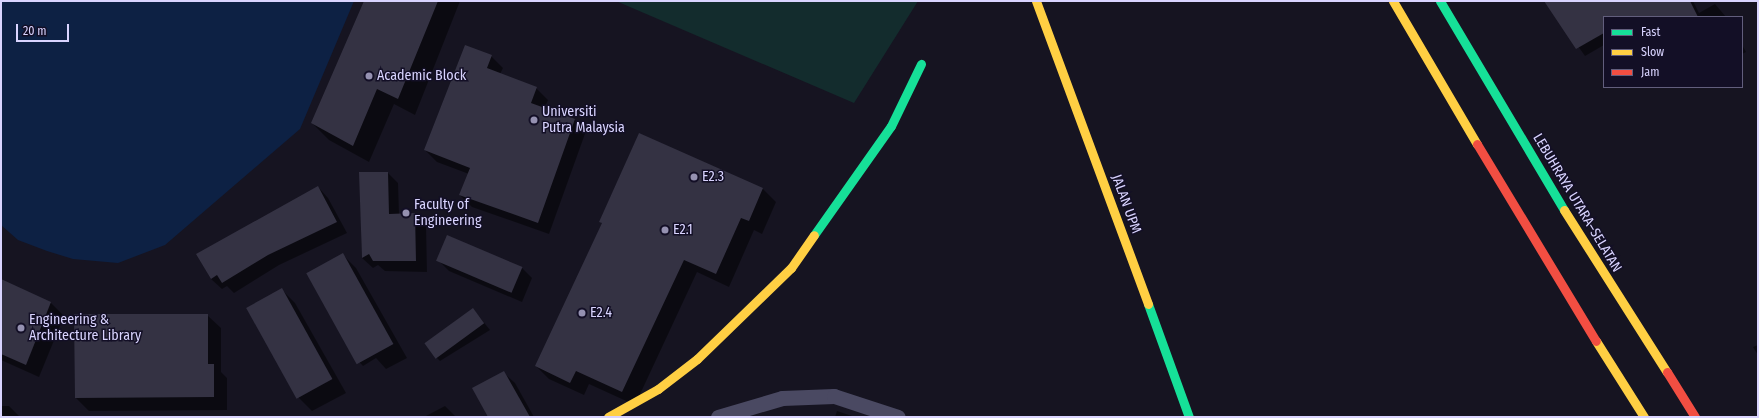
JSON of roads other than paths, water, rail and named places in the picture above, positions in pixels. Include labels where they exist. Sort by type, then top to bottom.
[{"type":"main road","name":"JALAN UPM","points":[[1036,1],[1189,417]]},
{"type":"main road","points":[[1393,1],[1526,229],[1644,417]]},
{"type":"main road","name":"LEBUHRAYA UTARA–SELATAN","points":[[1440,1],[1562,207],[1695,417]]},
{"type":"main road","points":[[608,417],[658,389],[697,359],[791,268],[891,126],[921,64]]},
{"type":"street","points":[[718,417],[782,398],[834,396],[898,417]]},
{"type":"water","points":[[1,1],[354,1],[300,129],[165,245],[118,263],[73,259],[47,251],[18,240],[1,225]]},
{"type":"place","name":"Academic Block","points":[[369,76]]},
{"type":"place","name":"Universiti Putra Malaysia","points":[[534,120]]},
{"type":"place","name":"E2.3","points":[[694,177]]},
{"type":"place","name":"Faculty of Engineering","points":[[406,213]]},
{"type":"place","name":"E2.1","points":[[665,230]]},
{"type":"place","name":"E2.4","points":[[582,313]]},
{"type":"place","name":"Engineering & Architecture Library","points":[[21,328]]}]
